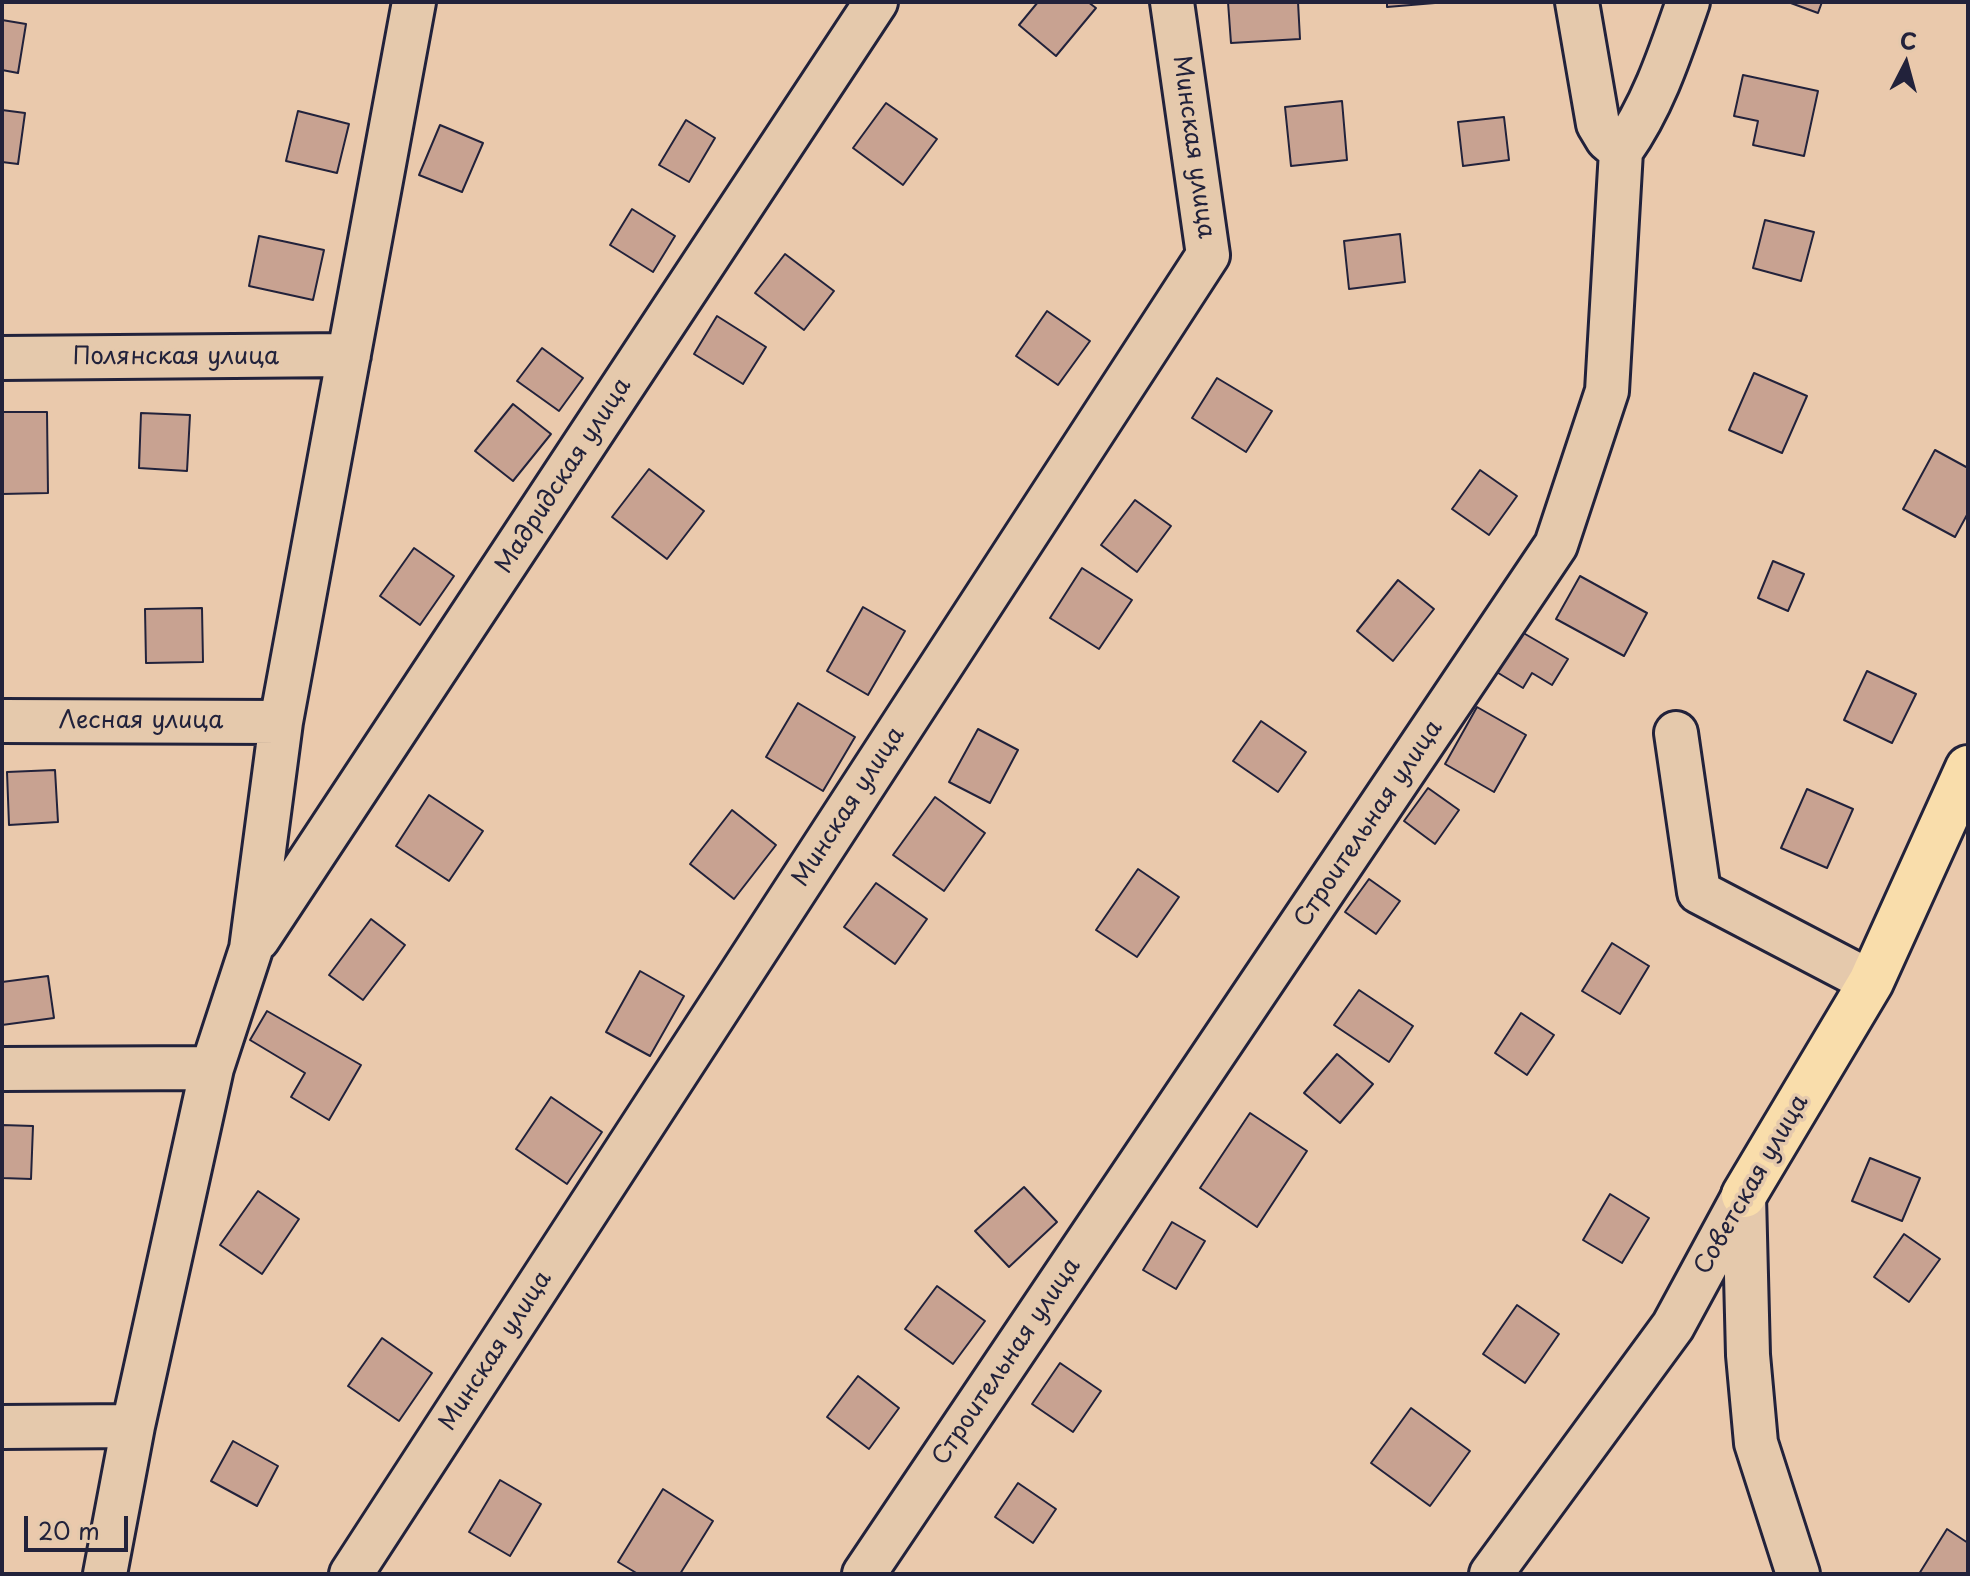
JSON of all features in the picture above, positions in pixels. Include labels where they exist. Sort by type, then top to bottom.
[{"type":"main road","name":"Советская улица","points":[[1744,1195],[1871,982],[1968,768]]},
{"type":"street","points":[[105,1574],[133,1426],[212,1068],[251,949],[281,722],[414,2]]},
{"type":"street","name":"Мадридская улица","points":[[251,949],[876,2]]},
{"type":"street","name":"Минская улица","points":[[351,1574],[1208,255],[1172,2]]},
{"type":"street","points":[[1577,2],[1598,124],[1607,139],[1621,151]]},
{"type":"street","name":"Строительная улица","points":[[864,1574],[1556,545],[1607,391],[1621,151],[1645,113],[1668,62],[1688,2]]},
{"type":"street","name":"Полянская улица","points":[[2,358],[349,355]]},
{"type":"street","name":"Лесная улица","points":[[2,721],[281,722]]},
{"type":"street","points":[[1676,733],[1699,892],[1871,982]]},
{"type":"street","points":[[2,1069],[212,1068]]},
{"type":"street","points":[[1744,1195],[1748,1355],[1756,1443],[1798,1574]]},
{"type":"street","name":"Советская улица","points":[[1491,1574],[1673,1326],[1744,1195]]},
{"type":"street","points":[[2,1427],[133,1426]]},
{"type":"building","points":[[1038,2],[1088,2],[1096,8],[1056,56],[1019,25]]},
{"type":"building","points":[[1228,2],[1298,2],[1300,39],[1231,43]]},
{"type":"building","points":[[1387,2],[1434,2],[1435,3],[1387,7]]},
{"type":"building","points":[[1788,2],[1822,2],[1818,13]]},
{"type":"building","points":[[2,20],[26,24],[18,73],[2,70]]},
{"type":"building","points":[[1743,75],[1818,91],[1804,156],[1753,145],[1758,121],[1734,116]]},
{"type":"building","points":[[1342,101],[1347,160],[1291,166],[1285,107]]},
{"type":"building","points":[[886,103],[937,139],[903,185],[853,148]]},
{"type":"building","points":[[2,110],[25,113],[18,164],[2,162]]},
{"type":"building","points":[[298,111],[349,124],[337,173],[286,161]]},
{"type":"building","points":[[1504,117],[1509,160],[1463,166],[1458,122]]},
{"type":"building","points":[[686,120],[715,138],[689,182],[659,165]]},
{"type":"building","points":[[440,125],[483,143],[462,192],[419,175]]},
{"type":"building","points":[[632,209],[675,236],[653,272],[610,245]]},
{"type":"building","points":[[1765,220],[1814,232],[1801,281],[1753,268]]},
{"type":"building","points":[[1400,234],[1405,282],[1349,289],[1344,241]]},
{"type":"building","points":[[259,236],[324,250],[313,300],[249,286]]},
{"type":"building","points":[[785,254],[834,291],[804,330],[755,293]]},
{"type":"building","points":[[1047,311],[1090,341],[1058,385],[1016,356]]},
{"type":"building","points":[[717,316],[766,347],[743,384],[694,354]]},
{"type":"building","points":[[542,348],[583,378],[559,411],[517,381]]},
{"type":"building","points":[[1754,373],[1807,396],[1782,453],[1729,430]]},
{"type":"building","points":[[1217,378],[1272,411],[1246,452],[1192,418]]},
{"type":"building","points":[[513,404],[551,434],[513,481],[475,451]]},
{"type":"building","points":[[2,412],[47,412],[48,493],[2,494]]},
{"type":"building","points":[[141,413],[190,415],[187,471],[139,468]]},
{"type":"building","points":[[1935,450],[1968,468],[1968,513],[1955,537],[1903,509]]},
{"type":"building","points":[[649,469],[704,511],[667,559],[612,517]]},
{"type":"building","points":[[1480,470],[1517,496],[1489,535],[1452,509]]},
{"type":"building","points":[[1135,500],[1171,526],[1137,572],[1101,545]]},
{"type":"building","points":[[414,548],[454,576],[420,625],[380,596]]},
{"type":"building","points":[[1773,561],[1804,574],[1788,611],[1758,598]]},
{"type":"building","points":[[1082,568],[1132,600],[1099,649],[1050,618]]},
{"type":"building","points":[[1580,576],[1647,613],[1624,656],[1556,619]]},
{"type":"building","points":[[1398,580],[1434,609],[1393,661],[1357,631]]},
{"type":"building","points":[[863,607],[905,631],[868,695],[827,671]]},
{"type":"building","points":[[202,608],[203,662],[146,663],[145,609]]},
{"type":"building","points":[[1520,631],[1568,659],[1552,685],[1532,673],[1523,688],[1495,671]]},
{"type":"building","points":[[1867,671],[1916,694],[1892,743],[1844,720]]},
{"type":"building","points":[[798,703],[855,737],[823,791],[766,757]]},
{"type":"building","points":[[1477,707],[1526,735],[1494,792],[1445,764]]},
{"type":"building","points":[[1261,721],[1306,752],[1278,792],[1233,761]]},
{"type":"building","points":[[978,729],[1018,750],[990,803],[949,782]]},
{"type":"building","points":[[55,770],[58,822],[9,825],[7,772]]},
{"type":"building","points":[[1428,788],[1459,810],[1435,844],[1404,821]]},
{"type":"building","points":[[1807,789],[1853,809],[1827,868],[1781,848]]},
{"type":"building","points":[[429,795],[483,831],[449,881],[396,846]]},
{"type":"building","points":[[935,797],[985,833],[944,891],[893,855]]},
{"type":"building","points":[[732,810],[776,845],[734,899],[690,864]]},
{"type":"building","points":[[1138,869],[1179,897],[1137,957],[1096,930]]},
{"type":"building","points":[[1369,879],[1400,901],[1376,934],[1345,912]]},
{"type":"building","points":[[876,883],[927,919],[895,964],[844,927]]},
{"type":"building","points":[[371,919],[405,945],[363,1000],[329,975]]},
{"type":"building","points":[[1612,943],[1649,966],[1620,1014],[1582,991]]},
{"type":"building","points":[[640,971],[684,996],[650,1056],[606,1032]]},
{"type":"building","points":[[48,976],[54,1018],[2,1025],[2,982]]},
{"type":"building","points":[[1359,990],[1413,1026],[1389,1062],[1334,1025]]},
{"type":"building","points":[[267,1011],[361,1065],[329,1120],[291,1097],[305,1073],[250,1040]]},
{"type":"building","points":[[1521,1013],[1554,1035],[1527,1075],[1495,1053]]},
{"type":"building","points":[[1337,1054],[1373,1084],[1340,1123],[1304,1093]]},
{"type":"building","points":[[551,1097],[602,1132],[567,1184],[516,1149]]},
{"type":"building","points":[[1250,1113],[1307,1151],[1257,1227],[1200,1188]]},
{"type":"building","points":[[2,1125],[33,1126],[31,1179],[2,1178]]},
{"type":"building","points":[[1870,1158],[1920,1178],[1902,1221],[1852,1201]]},
{"type":"building","points":[[1024,1187],[1057,1222],[1009,1267],[975,1231]]},
{"type":"building","points":[[258,1191],[299,1219],[262,1274],[220,1245]]},
{"type":"building","points":[[1610,1194],[1649,1218],[1622,1263],[1583,1240]]},
{"type":"building","points":[[1172,1222],[1205,1241],[1176,1289],[1143,1270]]},
{"type":"building","points":[[1904,1234],[1940,1259],[1909,1302],[1874,1277]]},
{"type":"building","points":[[937,1286],[985,1321],[953,1364],[905,1329]]},
{"type":"building","points":[[1517,1305],[1559,1334],[1525,1383],[1483,1354]]},
{"type":"building","points":[[382,1338],[432,1373],[399,1421],[348,1386]]},
{"type":"building","points":[[1060,1363],[1101,1391],[1073,1432],[1032,1404]]},
{"type":"building","points":[[858,1376],[899,1408],[869,1449],[827,1417]]},
{"type":"building","points":[[1411,1408],[1470,1451],[1430,1506],[1371,1463]]},
{"type":"building","points":[[233,1441],[278,1466],[257,1506],[211,1481]]},
{"type":"building","points":[[500,1480],[541,1504],[510,1556],[469,1532]]},
{"type":"building","points":[[1018,1483],[1056,1509],[1033,1543],[995,1517]]},
{"type":"building","points":[[663,1489],[713,1521],[680,1574],[638,1574],[618,1562]]},
{"type":"building","points":[[1947,1529],[1968,1543],[1968,1574],[1919,1574]]}]
